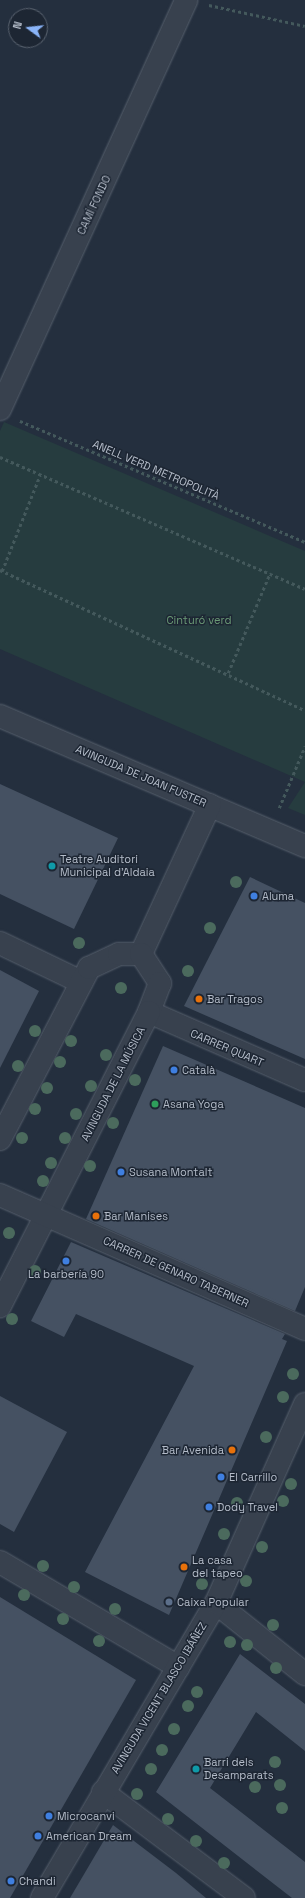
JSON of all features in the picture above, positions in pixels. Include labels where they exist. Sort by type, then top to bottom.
[{"type":"street","name":"CAMÍ FONDO","points":[[7,414],[186,1]]},
{"type":"street","name":"AVINGUDA DE JOAN FUSTER","points":[[0,716],[305,846]]},
{"type":"street","points":[[0,1139],[89,968],[119,954],[141,954],[210,805]]},
{"type":"street","name":"AVINGUDA DE JOAN FUSTER","points":[[275,834],[305,840]]},
{"type":"street","name":"AVINGUDA DE JOAN FUSTER","points":[[275,834],[305,858]]},
{"type":"street","points":[[0,943],[81,982]]},
{"type":"street","name":"AVINGUDA DE LA MÚSICA","points":[[0,1306],[149,1012],[160,984],[141,954]]},
{"type":"street","name":"CARRER QUART","points":[[149,1012],[305,1080]]},
{"type":"street","points":[[0,1195],[47,1215]]},
{"type":"street","name":"CARRER DE GENARO TABERNER","points":[[47,1215],[305,1329]]},
{"type":"street","name":"AVINGUDA VICENT BLASCO IBÁÑEZ","points":[[42,1898],[103,1792],[216,1603],[305,1404]]},
{"type":"street","points":[[0,1562],[178,1667]]},
{"type":"street","points":[[216,1603],[305,1674]]},
{"type":"street","points":[[103,1792],[244,1898]]},
{"type":"path","points":[[186,1],[305,26]]},
{"type":"path","name":"ANELL VERD METROPOLITÀ","points":[[7,414],[305,542]]},
{"type":"path","points":[[0,457],[305,589]]},
{"type":"path","points":[[40,475],[1,571],[228,673],[305,710]]},
{"type":"path","points":[[228,673],[270,573]]},
{"type":"path","points":[[275,834],[305,746]]},
{"type":"green space","name":"Cinturó verd","points":[[4,422],[305,551],[305,782],[0,649],[0,431]]},
{"type":"green space","points":[[305,782],[305,815],[288,808]]},
{"type":"building","name":"Teatre Auditori Municipal d'Aldaia","points":[[0,784],[118,838],[74,929],[0,894]]},
{"type":"building","points":[[250,877],[305,903],[305,1059],[184,1006]]},
{"type":"building","points":[[0,970],[39,991],[0,1068]]},
{"type":"building","points":[[163,1046],[305,1108],[305,1287],[295,1311],[86,1219]]},
{"type":"building","points":[[71,1242],[285,1334],[282,1339],[287,1341],[169,1615],[85,1572],[194,1366],[76,1314],[64,1337],[31,1321]]},
{"type":"building","points":[[0,1396],[67,1432],[14,1532],[0,1524]]},
{"type":"building","points":[[0,1597],[136,1680],[10,1898],[0,1898]]},
{"type":"building","name":"Barri dels Desamparats","points":[[240,1654],[305,1704],[305,1751],[256,1712],[210,1788],[305,1862],[305,1898],[292,1898],[156,1792]]},
{"type":"building","points":[[113,1825],[176,1873],[206,1898],[70,1898]]},
{"type":"place","name":"Teatre Auditori Municipal d'Aldaia","points":[[52,866]]},
{"type":"place","name":"Aluma","points":[[254,896]]},
{"type":"place","name":"Bar Tragos","points":[[199,999]]},
{"type":"place","name":"Català","points":[[174,1070]]},
{"type":"place","name":"Asana Yoga","points":[[155,1104]]},
{"type":"place","name":"Susana Montalt","points":[[121,1172]]},
{"type":"place","name":"Bar Manises","points":[[96,1216]]},
{"type":"place","name":"La barbería 90","points":[[66,1261]]},
{"type":"place","name":"Bar Avenida","points":[[232,1450]]},
{"type":"place","name":"El Carrillo","points":[[221,1477]]},
{"type":"place","name":"Dody Travel","points":[[209,1507]]},
{"type":"place","name":"La casa del tapeo","points":[[184,1567]]},
{"type":"place","name":"Caixa Popular","points":[[169,1602]]},
{"type":"place","name":"Barri dels Desamparats","points":[[196,1769]]},
{"type":"place","name":"Microcanvi","points":[[49,1816]]},
{"type":"place","name":"American Dream","points":[[38,1836]]},
{"type":"place","name":"Chandi","points":[[11,1881]]}]
